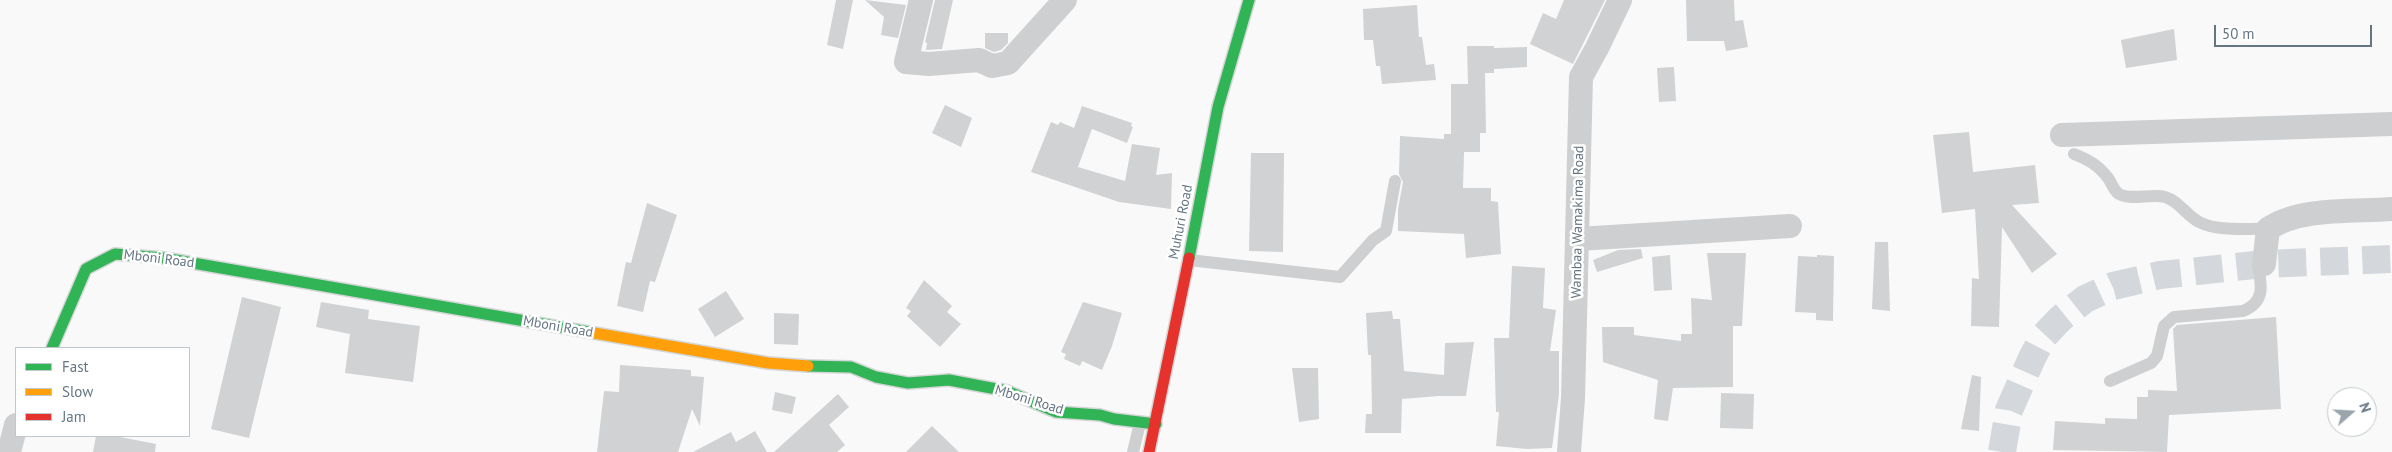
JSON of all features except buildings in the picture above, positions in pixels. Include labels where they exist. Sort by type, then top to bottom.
[{"type":"street","points":[[920,0],[906,62],[929,64],[979,60],[992,66],[1008,62],[1065,0]]},
{"type":"street","name":"Muhuri Road","points":[[1149,452],[1218,108],[1249,0]]},
{"type":"street","name":"Wambaa Wamakima Road","points":[[1569,452],[1578,239],[1581,77],[1620,0]]},
{"type":"street","points":[[2068,145],[2392,124]]},
{"type":"street","points":[[2261,265],[2268,229],[2282,219],[2305,213],[2392,209]]},
{"type":"street","points":[[1578,239],[1790,226]]},
{"type":"street","name":"Mboni Road","points":[[52,347],[86,269],[115,254],[164,258],[768,363],[828,368],[851,367],[876,377],[908,383],[949,380],[1007,392],[1056,412],[1100,415],[1114,419],[1156,424]]},
{"type":"street","points":[[9,452],[15,429]]},
{"type":"lane","points":[[2068,145],[2101,169],[2120,195],[2144,198],[2163,196],[2179,205],[2198,221],[2215,228],[2268,229]]},
{"type":"lane","points":[[1189,260],[1340,278],[1373,240],[1386,231],[1395,181]]},
{"type":"lane","points":[[2110,381],[2151,363],[2157,356],[2164,326],[2174,317],[2243,311],[2252,308],[2258,302],[2261,284],[2261,265]]},
{"type":"lane","points":[[1133,452],[1140,423]]},
{"type":"tunnel","points":[[2002,452],[2009,410],[2043,337],[2060,319],[2085,299],[2113,286],[2160,275],[2264,264],[2392,259]]},
{"type":"traffic: fast","points":[[1189,258],[1218,107],[1249,0]]},
{"type":"traffic: fast","points":[[52,347],[86,269],[115,254],[164,258],[594,333]]},
{"type":"traffic: fast","points":[[808,366],[851,367],[876,377],[908,383],[949,380],[1007,391],[1056,412],[1100,415],[1114,419],[1156,424]]},
{"type":"traffic: slow","points":[[594,333],[768,363],[808,366]]},
{"type":"traffic: jam","points":[[1149,452],[1189,258]]}]
